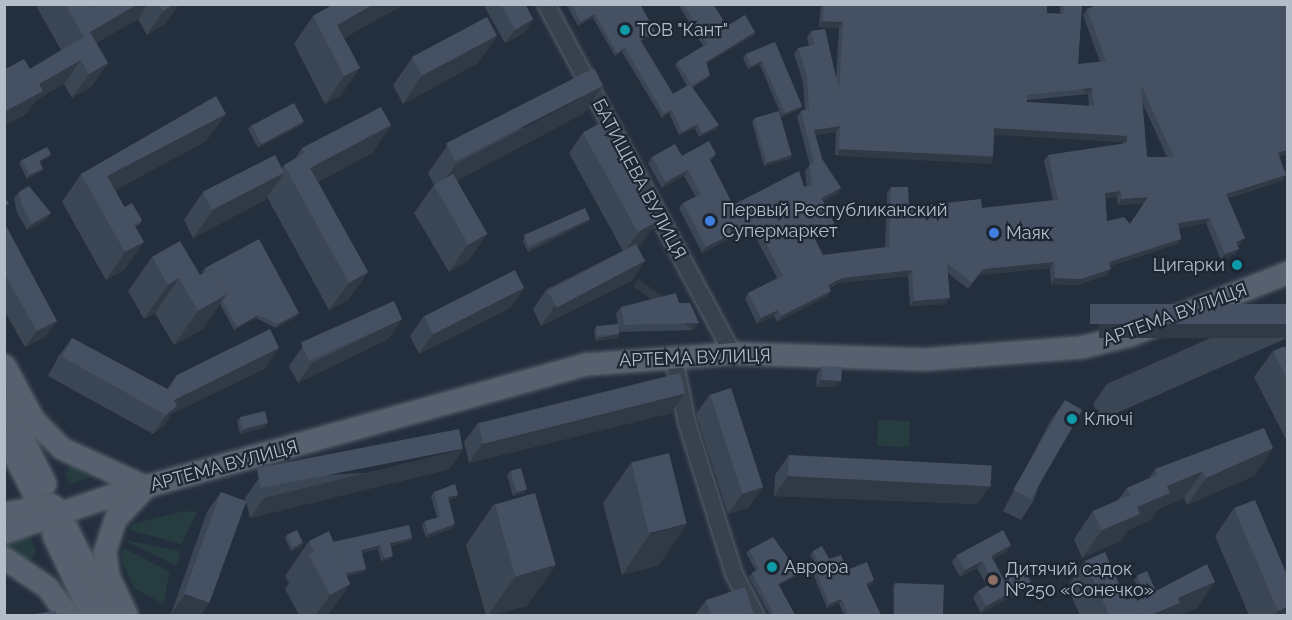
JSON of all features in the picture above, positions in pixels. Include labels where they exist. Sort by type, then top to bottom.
[{"type":"main road","name":"АРТЕМА ВУЛИЦЯ","points":[[4,532],[106,497],[569,369],[673,355],[732,353],[924,359],[1081,347],[1171,319],[1287,272]]},
{"type":"main road","points":[[4,365],[33,419],[61,448],[146,487],[115,519],[105,550],[108,576],[128,615]]},
{"type":"main road","points":[[4,402],[38,486],[4,436]]},
{"type":"main road","name":"АРТЕМА ВУЛИЦЯ","points":[[4,513],[106,497]]},
{"type":"main road","points":[[92,615],[60,532],[110,615]]},
{"type":"main road","points":[[4,558],[30,572],[68,615]]},
{"type":"street","name":"БАТИЩЕВА ВУЛИЦЯ","points":[[546,4],[732,353]]},
{"type":"street","points":[[673,355],[687,423],[734,574],[756,615]]},
{"type":"green space","points":[[878,420],[910,421],[909,447],[877,446]]},
{"type":"green space","points":[[71,465],[89,475],[89,478],[70,484],[65,474]]},
{"type":"green space","points":[[183,511],[197,512],[181,544],[129,530],[133,524]]},
{"type":"green space","points":[[28,534],[36,550],[30,563],[5,550],[4,541]]},
{"type":"green space","points":[[124,540],[179,551],[179,562],[175,565]]},
{"type":"green space","points":[[123,548],[170,572],[163,604],[134,588],[122,562]]},
{"type":"building","points":[[65,4],[91,4],[93,7],[98,4],[138,4],[90,32],[108,63],[89,74],[81,60],[39,84],[43,91],[4,112],[4,70],[24,59],[30,69],[84,37]]},
{"type":"building","points":[[159,4],[174,4],[163,11]]},
{"type":"building","points":[[334,4],[374,4],[337,25],[360,68],[344,76],[313,16]]},
{"type":"building","points":[[501,4],[525,4],[533,19],[515,30]]},
{"type":"building","points":[[571,4],[640,4],[655,31],[640,40],[673,94],[690,84],[719,125],[702,134],[698,124],[682,132],[672,110],[664,114],[625,48],[617,53],[595,14],[581,22]]},
{"type":"building","points":[[683,4],[713,4],[727,26],[745,15],[755,32],[706,62],[710,75],[692,86],[677,62],[707,44]]},
{"type":"building","name":"Маяк","points":[[824,4],[1047,4],[1047,13],[1063,14],[1064,4],[1082,4],[1078,64],[1106,61],[1087,9],[1098,4],[1287,4],[1287,150],[1278,153],[1286,175],[1226,194],[1245,238],[1236,242],[1239,249],[1225,254],[1210,218],[1178,223],[1181,239],[1109,262],[1111,269],[1081,279],[1055,278],[1054,262],[983,269],[972,283],[947,263],[950,298],[914,301],[912,270],[842,278],[828,285],[831,291],[781,316],[778,310],[761,318],[748,293],[783,276],[759,230],[750,235],[746,227],[706,247],[683,203],[701,194],[688,170],[666,182],[652,157],[675,144],[682,156],[709,141],[716,154],[709,158],[733,205],[799,171],[804,187],[812,185],[809,165],[814,162],[801,111],[809,109],[807,76],[798,48],[814,45],[811,31],[825,29],[839,90],[843,22],[823,21]],"holes":[[[1141,85],[1174,157],[1147,157]],[[1092,88],[1094,106],[1027,102],[1027,95]],[[840,126],[839,149],[993,156],[994,128],[1127,136],[1127,143],[1048,155],[1058,200],[982,208],[981,199],[909,207],[908,187],[891,187],[889,247],[823,255],[812,234],[834,223],[821,198],[841,188],[822,159],[814,130]],[[1121,191],[1122,199],[1148,197],[1130,224],[1124,217],[1107,221],[1105,193]]]},
{"type":"building","points":[[487,17],[497,36],[422,75],[412,57]]},
{"type":"building","points":[[775,42],[802,106],[785,113],[762,61],[751,66],[746,54]]},
{"type":"building","points":[[594,68],[603,86],[455,161],[446,143]]},
{"type":"building","points":[[216,96],[226,114],[107,176],[144,242],[125,252],[81,174]]},
{"type":"building","points":[[294,103],[304,122],[261,144],[252,126]]},
{"type":"building","points":[[381,107],[391,125],[310,168],[368,272],[349,283],[284,165],[305,153],[302,148]]},
{"type":"building","points":[[779,111],[792,155],[767,162],[754,118]]},
{"type":"building","points":[[602,122],[657,222],[638,232],[583,133]]},
{"type":"building","points":[[47,147],[51,154],[39,161],[43,169],[29,175],[22,160]]},
{"type":"building","points":[[275,155],[284,173],[212,210],[203,192]]},
{"type":"building","points":[[453,174],[488,234],[468,245],[434,185]]},
{"type":"building","points":[[29,186],[51,213],[32,224],[22,206],[19,192]]},
{"type":"building","points":[[4,196],[9,204],[4,206]]},
{"type":"building","points":[[132,203],[142,220],[134,225],[124,208]]},
{"type":"building","points":[[585,208],[590,219],[529,246],[524,235]]},
{"type":"building","points":[[4,222],[57,321],[37,331],[4,273]]},
{"type":"building","points":[[259,239],[299,313],[278,324],[258,315],[237,327],[222,301],[227,294],[212,268],[206,271],[205,268]]},
{"type":"building","points":[[180,241],[200,275],[212,268],[227,294],[198,311],[179,278],[168,285],[152,257]]},
{"type":"building","points":[[636,244],[645,261],[557,308],[548,291]]},
{"type":"building","points":[[515,270],[524,288],[433,334],[424,316]]},
{"type":"building","points":[[676,293],[679,303],[690,303],[699,323],[624,325],[621,307]]},
{"type":"building","points":[[394,301],[402,319],[309,361],[301,342]]},
{"type":"building","points":[[1090,304],[1287,304],[1287,324],[1090,324]]},
{"type":"building","points":[[618,324],[619,334],[597,336],[596,326]]},
{"type":"building","points":[[270,329],[279,348],[174,400],[177,406],[166,415],[62,357],[72,338],[169,390],[177,375]]},
{"type":"building","points":[[1285,346],[1287,353],[1287,379],[1273,351]]},
{"type":"building","points":[[822,366],[842,367],[841,381],[821,380]]},
{"type":"building","points":[[680,373],[685,393],[483,444],[478,423]]},
{"type":"building","points":[[731,388],[763,487],[742,494],[710,395]]},
{"type":"building","points":[[1065,400],[1082,410],[1031,499],[1014,489]]},
{"type":"building","points":[[265,411],[268,423],[243,429],[240,417]]},
{"type":"building","points":[[1264,428],[1273,448],[1206,478],[1203,471],[1167,486],[1170,493],[1137,507],[1140,514],[1102,530],[1093,511],[1130,495],[1127,488],[1158,475],[1155,469]]},
{"type":"building","points":[[459,429],[463,449],[261,488],[257,468]]},
{"type":"building","points":[[669,453],[687,524],[649,533],[631,462]]},
{"type":"building","points":[[789,455],[992,466],[991,487],[788,476]]},
{"type":"building","points":[[521,468],[527,489],[516,492],[510,471]]},
{"type":"building","points":[[455,484],[458,495],[448,497],[455,524],[428,534],[425,521],[440,517],[434,492]]},
{"type":"building","points":[[221,492],[246,501],[209,603],[184,593]]},
{"type":"building","points":[[535,493],[556,565],[515,577],[495,505]]},
{"type":"building","points":[[1255,500],[1287,575],[1287,607],[1278,611],[1234,508]]},
{"type":"building","points":[[409,525],[412,538],[390,543],[393,556],[384,558],[381,545],[361,550],[366,569],[346,573],[333,542]]},
{"type":"building","points":[[297,530],[303,543],[293,547],[287,535]]},
{"type":"building","points":[[1003,530],[1011,545],[991,556],[1003,578],[1023,567],[1031,582],[986,606],[978,591],[994,582],[982,561],[965,570],[957,555]]},
{"type":"building","points":[[329,531],[350,584],[330,595],[309,555],[314,552],[309,541]]},
{"type":"building","name":"Аврора","points":[[773,537],[799,573],[778,584],[795,615],[774,615],[752,573],[759,569],[749,550]]},
{"type":"building","points":[[822,546],[829,559],[841,555],[847,570],[867,562],[874,580],[866,584],[881,615],[848,615],[842,599],[829,604],[814,565],[819,563],[813,551]]},
{"type":"building","points":[[1105,552],[1126,600],[1135,596],[1137,601],[1207,564],[1215,582],[1178,598],[1180,603],[1151,615],[1141,613],[1109,615],[1085,561]]},
{"type":"building","points":[[1147,571],[1155,589],[1145,594],[1137,575]]},
{"type":"building","points":[[895,583],[944,585],[943,616],[894,615]]},
{"type":"building","points":[[745,587],[754,615],[711,615],[706,600]]},
{"type":"building","points":[[56,611],[57,615],[27,615]]},
{"type":"place","name":"ТОВ \"Кант\"","points":[[625,30]]},
{"type":"place","name":"Первый Республиканский Супермаркет","points":[[710,221]]},
{"type":"place","name":"Маяк","points":[[994,233]]},
{"type":"place","name":"Цигарки","points":[[1237,265]]},
{"type":"place","name":"Ключі","points":[[1072,419]]},
{"type":"place","name":"Аврора","points":[[772,567]]},
{"type":"place","name":"Дитячий садок №250 «Сонечко»","points":[[993,580]]}]
